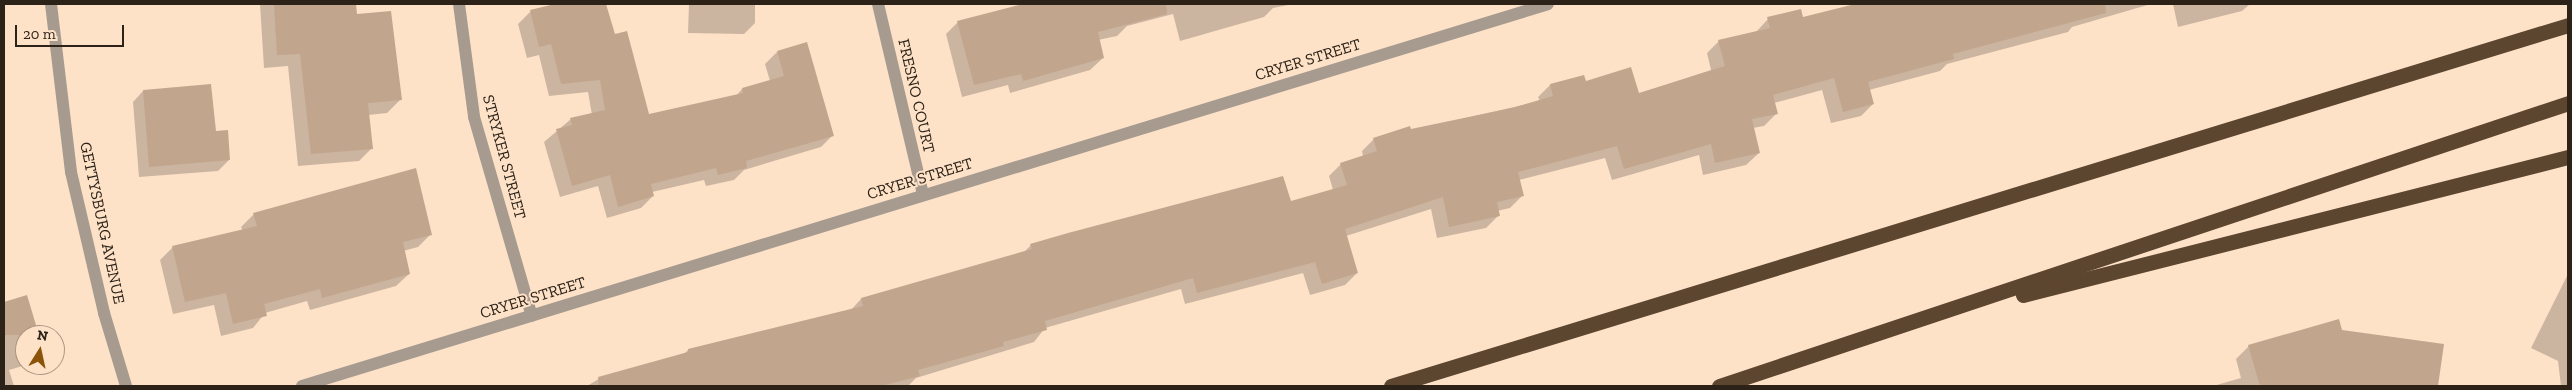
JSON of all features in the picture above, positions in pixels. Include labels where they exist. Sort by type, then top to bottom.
[{"type":"highway","points":[[1391,386],[2568,24]]},
{"type":"highway","points":[[1719,386],[2568,104]]},
{"type":"highway","points":[[1905,324],[2568,157]]},
{"type":"street","name":"GETTYSBURG AVENUE","points":[[51,4],[71,172],[104,313],[126,386]]},
{"type":"street","name":"STRYKER STREET","points":[[459,4],[474,117],[532,316]]},
{"type":"street","name":"FRESNO COURT","points":[[878,4],[923,195]]},
{"type":"street","name":"CRYER STREET","points":[[302,386],[1548,4]]},
{"type":"building","points":[[274,4],[356,4],[357,14],[391,11],[402,100],[368,103],[373,149],[311,154],[300,54],[277,55]]},
{"type":"building","points":[[555,4],[606,4],[615,34],[627,31],[649,114],[743,93],[742,88],[784,76],[777,51],[807,42],[834,136],[746,161],[747,168],[718,175],[716,168],[651,184],[654,196],[618,207],[610,175],[572,186],[556,129],[572,125],[570,118],[605,110],[600,80],[561,84],[551,44],[539,47],[530,10]]},
{"type":"building","points":[[1023,4],[1166,4],[1167,14],[1098,32],[1104,58],[1023,81],[1021,74],[974,85],[957,21]]},
{"type":"building","points":[[1855,4],[2105,4],[2106,13],[1953,54],[1954,59],[1868,82],[1874,104],[1843,112],[1834,78],[1773,95],[1778,114],[1752,119],[1760,153],[1715,163],[1711,144],[1624,169],[1617,146],[1518,172],[1524,196],[1497,202],[1500,216],[1449,227],[1443,197],[1345,229],[1358,273],[1322,284],[1315,262],[1197,293],[1193,278],[1045,321],[1047,330],[1003,342],[1004,346],[918,370],[920,376],[881,386],[599,386],[598,377],[688,352],[688,349],[863,306],[861,298],[1032,249],[1030,244],[1068,233],[1283,176],[1291,201],[1347,185],[1340,163],[1377,151],[1373,138],[1410,126],[1411,129],[1512,108],[1553,96],[1550,84],[1584,75],[1586,81],[1631,67],[1639,93],[1725,66],[1718,40],[1770,28],[1767,17],[1801,9],[1803,17]]},
{"type":"building","points":[[211,84],[216,131],[228,130],[230,160],[149,167],[143,90]]},
{"type":"building","points":[[416,168],[432,235],[403,242],[410,274],[322,298],[320,289],[264,304],[267,316],[233,324],[226,293],[185,302],[172,246],[257,226],[253,213]]},
{"type":"building","points":[[27,295],[36,325],[15,325],[15,335],[4,335],[4,302]]},
{"type":"building","points":[[2339,319],[2342,330],[2444,344],[2438,386],[2260,386],[2248,345]]}]
